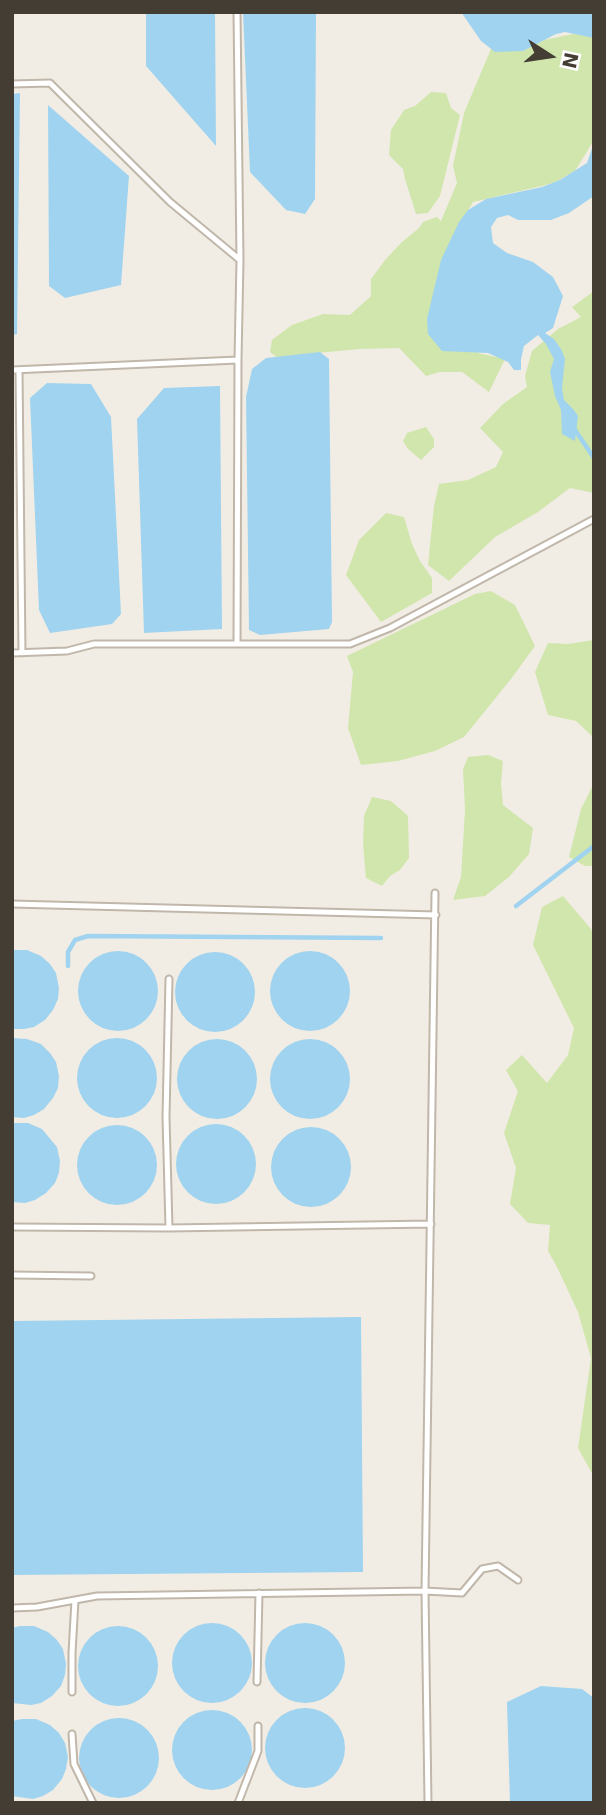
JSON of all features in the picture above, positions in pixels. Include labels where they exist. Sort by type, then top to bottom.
[{"type":"lane","points":[[237,12],[240,260],[237,643]]},
{"type":"lane","points":[[12,84],[50,83],[170,202],[240,260]]},
{"type":"lane","points":[[22,653],[16,370],[238,360]]},
{"type":"lane","points":[[12,653],[67,651],[94,644],[350,644],[390,628],[594,520]]},
{"type":"lane","points":[[428,1803],[425,1591],[436,893]]},
{"type":"lane","points":[[12,904],[436,915]]},
{"type":"lane","points":[[169,979],[166,1118],[169,1228]]},
{"type":"lane","points":[[12,1227],[169,1228],[431,1224]]},
{"type":"lane","points":[[12,1275],[90,1276]]},
{"type":"lane","points":[[12,1608],[37,1607],[97,1595],[425,1591],[461,1593],[482,1569],[498,1566],[518,1580]]},
{"type":"lane","points":[[257,1682],[259,1593]]},
{"type":"lane","points":[[72,1692],[75,1600]]},
{"type":"lane","points":[[238,1803],[258,1751],[258,1726]]},
{"type":"lane","points":[[72,1734],[74,1763],[93,1803]]},
{"type":"green space","points":[[573,34],[594,34],[594,140],[575,171],[554,183],[473,202],[451,240],[478,353],[496,357],[507,355],[489,392],[462,372],[440,372],[426,376],[399,348],[306,354],[296,365],[284,363],[270,352],[272,340],[292,325],[323,314],[350,315],[371,296],[371,279],[401,243],[423,222],[437,217],[441,221],[457,183],[453,166],[464,113],[491,49],[523,51],[544,40]]},
{"type":"green space","points":[[431,92],[446,93],[451,108],[460,115],[440,196],[428,213],[416,214],[403,169],[389,155],[391,130],[404,110],[415,106]]},
{"type":"green space","points":[[594,291],[594,493],[570,488],[538,512],[495,537],[449,581],[428,565],[439,484],[468,480],[496,467],[503,452],[480,428],[503,404],[527,387],[525,376],[532,351],[558,329],[581,317],[572,307]]},
{"type":"green space","points":[[426,427],[434,439],[434,447],[421,460],[403,441],[407,433]]},
{"type":"green space","points":[[386,513],[404,517],[412,544],[432,578],[432,593],[381,622],[346,575],[359,540]]},
{"type":"green space","points":[[491,591],[515,605],[535,646],[511,679],[464,737],[435,751],[398,761],[361,765],[348,728],[353,672],[347,656],[475,594]]},
{"type":"green space","points":[[594,640],[594,738],[576,721],[548,715],[535,672],[548,643],[568,644]]},
{"type":"green space","points":[[488,755],[503,761],[503,805],[533,828],[529,854],[509,877],[485,896],[453,900],[461,877],[465,810],[463,769],[468,757]]},
{"type":"green space","points":[[594,783],[594,866],[585,866],[569,857],[581,809]]},
{"type":"green space","points":[[372,797],[391,801],[408,816],[409,858],[382,886],[366,878],[364,816]]},
{"type":"green space","points":[[563,896],[591,929],[594,937],[594,1477],[578,1448],[591,1358],[578,1312],[548,1251],[550,1225],[528,1223],[510,1204],[516,1168],[504,1133],[518,1091],[506,1070],[522,1055],[547,1083],[568,1055],[574,1028],[533,945],[542,907]]},
{"type":"water","points":[[146,12],[215,12],[216,146],[146,66]]},
{"type":"water","points":[[243,12],[316,12],[315,199],[305,214],[286,210],[250,172]]},
{"type":"water","points":[[461,12],[594,12],[594,38],[565,32],[523,51],[495,52],[481,41]]},
{"type":"water","points":[[20,93],[17,334],[12,335],[12,94]]},
{"type":"water","points":[[48,105],[129,176],[121,285],[65,298],[49,286]]},
{"type":"water","points":[[594,143],[594,196],[569,213],[551,220],[518,220],[508,215],[497,218],[491,227],[493,243],[507,253],[533,262],[553,277],[563,296],[553,328],[545,333],[554,339],[565,359],[562,388],[564,400],[578,416],[575,441],[562,434],[561,410],[550,372],[554,359],[538,335],[524,346],[521,370],[514,370],[508,362],[488,353],[442,351],[428,334],[427,319],[441,260],[459,222],[468,210],[486,199],[542,187],[560,180],[587,163]]},
{"type":"water","points":[[320,352],[329,359],[332,622],[329,629],[260,635],[249,630],[246,397],[252,369],[266,358]]},
{"type":"water","points":[[47,383],[91,384],[111,417],[121,614],[112,624],[50,633],[39,610],[30,398]]},
{"type":"water","points":[[220,386],[222,629],[144,633],[137,419],[164,388]]},
{"type":"water","points":[[12,950],[27,950],[41,956],[56,973],[58,999],[45,1020],[34,1027],[12,1029]]},
{"type":"water","points":[[118,951],[133,954],[146,963],[155,976],[158,991],[155,1006],[146,1019],[133,1028],[118,1031],[103,1028],[90,1019],[81,1006],[78,991],[81,976],[90,963],[103,954]]},
{"type":"water","points":[[310,951],[325,954],[338,963],[347,976],[350,991],[347,1006],[338,1019],[325,1028],[310,1031],[295,1028],[282,1019],[273,1006],[270,991],[273,976],[282,963],[295,954]]},
{"type":"water","points":[[215,952],[230,955],[243,964],[252,977],[255,992],[252,1007],[243,1020],[230,1029],[215,1032],[200,1029],[187,1020],[178,1007],[175,992],[178,977],[187,964],[200,955]]},
{"type":"water","points":[[12,1038],[41,1044],[56,1062],[59,1076],[58,1088],[44,1109],[24,1118],[12,1117]]},
{"type":"water","points":[[117,1038],[132,1041],[145,1050],[154,1063],[157,1078],[154,1093],[145,1106],[132,1115],[117,1118],[102,1115],[89,1106],[80,1093],[77,1078],[80,1063],[89,1050],[102,1041]]},
{"type":"water","points":[[217,1039],[232,1042],[245,1051],[254,1064],[257,1079],[254,1094],[245,1107],[232,1116],[217,1119],[202,1116],[189,1107],[180,1094],[177,1079],[180,1064],[189,1051],[202,1042]]},
{"type":"water","points":[[310,1039],[325,1042],[338,1051],[347,1064],[350,1079],[347,1094],[338,1107],[325,1116],[310,1119],[295,1116],[282,1107],[273,1094],[270,1079],[273,1064],[282,1051],[295,1042]]},
{"type":"water","points":[[12,1123],[28,1123],[42,1129],[57,1147],[60,1161],[55,1183],[46,1193],[25,1203],[12,1202]]},
{"type":"water","points":[[216,1124],[231,1127],[244,1136],[253,1149],[256,1164],[253,1179],[244,1192],[231,1201],[216,1204],[201,1201],[188,1192],[179,1179],[176,1164],[179,1149],[188,1136],[201,1127]]},
{"type":"water","points":[[117,1125],[132,1128],[145,1137],[154,1150],[157,1165],[154,1180],[145,1193],[132,1202],[117,1205],[102,1202],[89,1193],[80,1180],[77,1165],[80,1150],[89,1137],[102,1128]]},
{"type":"water","points":[[311,1127],[326,1130],[339,1139],[348,1152],[351,1167],[348,1182],[339,1195],[326,1204],[311,1207],[296,1204],[283,1195],[274,1182],[271,1167],[274,1152],[283,1139],[296,1130]]},
{"type":"water","points":[[361,1317],[363,1572],[12,1575],[12,1321]]},
{"type":"water","points":[[212,1623],[227,1626],[240,1635],[249,1648],[252,1663],[249,1678],[240,1691],[227,1700],[212,1703],[197,1700],[184,1691],[175,1678],[172,1663],[175,1648],[184,1635],[197,1626]]},
{"type":"water","points":[[305,1623],[320,1626],[333,1635],[342,1648],[345,1663],[342,1678],[333,1691],[320,1700],[305,1703],[290,1700],[277,1691],[268,1678],[265,1663],[268,1648],[277,1635],[290,1626]]},
{"type":"water","points":[[34,1626],[48,1632],[63,1649],[66,1664],[61,1686],[41,1703],[12,1703],[12,1628]]},
{"type":"water","points":[[118,1626],[133,1629],[146,1638],[155,1651],[158,1666],[155,1681],[146,1694],[133,1703],[118,1706],[103,1703],[90,1694],[81,1681],[78,1666],[81,1651],[90,1638],[103,1629]]},
{"type":"water","points":[[541,1686],[582,1689],[594,1698],[594,1803],[510,1803],[507,1702]]},
{"type":"water","points":[[305,1708],[320,1711],[333,1720],[342,1733],[345,1748],[342,1763],[333,1776],[320,1785],[305,1788],[290,1785],[277,1776],[268,1763],[265,1748],[268,1733],[277,1720],[290,1711]]},
{"type":"water","points":[[212,1710],[227,1713],[240,1722],[249,1735],[252,1750],[249,1765],[240,1778],[227,1787],[212,1790],[197,1787],[184,1778],[175,1765],[172,1750],[175,1735],[184,1722],[197,1713]]},
{"type":"water","points":[[119,1718],[134,1721],[147,1730],[156,1743],[159,1758],[156,1773],[147,1786],[134,1795],[119,1798],[104,1795],[91,1786],[82,1773],[79,1758],[82,1743],[91,1730],[104,1721]]},
{"type":"water","points":[[36,1719],[50,1725],[65,1743],[68,1757],[62,1779],[53,1790],[33,1799],[12,1796],[12,1721]]},
{"type":"waterway","points":[[573,427],[594,458]]},
{"type":"waterway","points":[[516,906],[594,846]]},
{"type":"waterway","points":[[68,966],[68,952],[75,940],[88,936],[381,938]]}]
